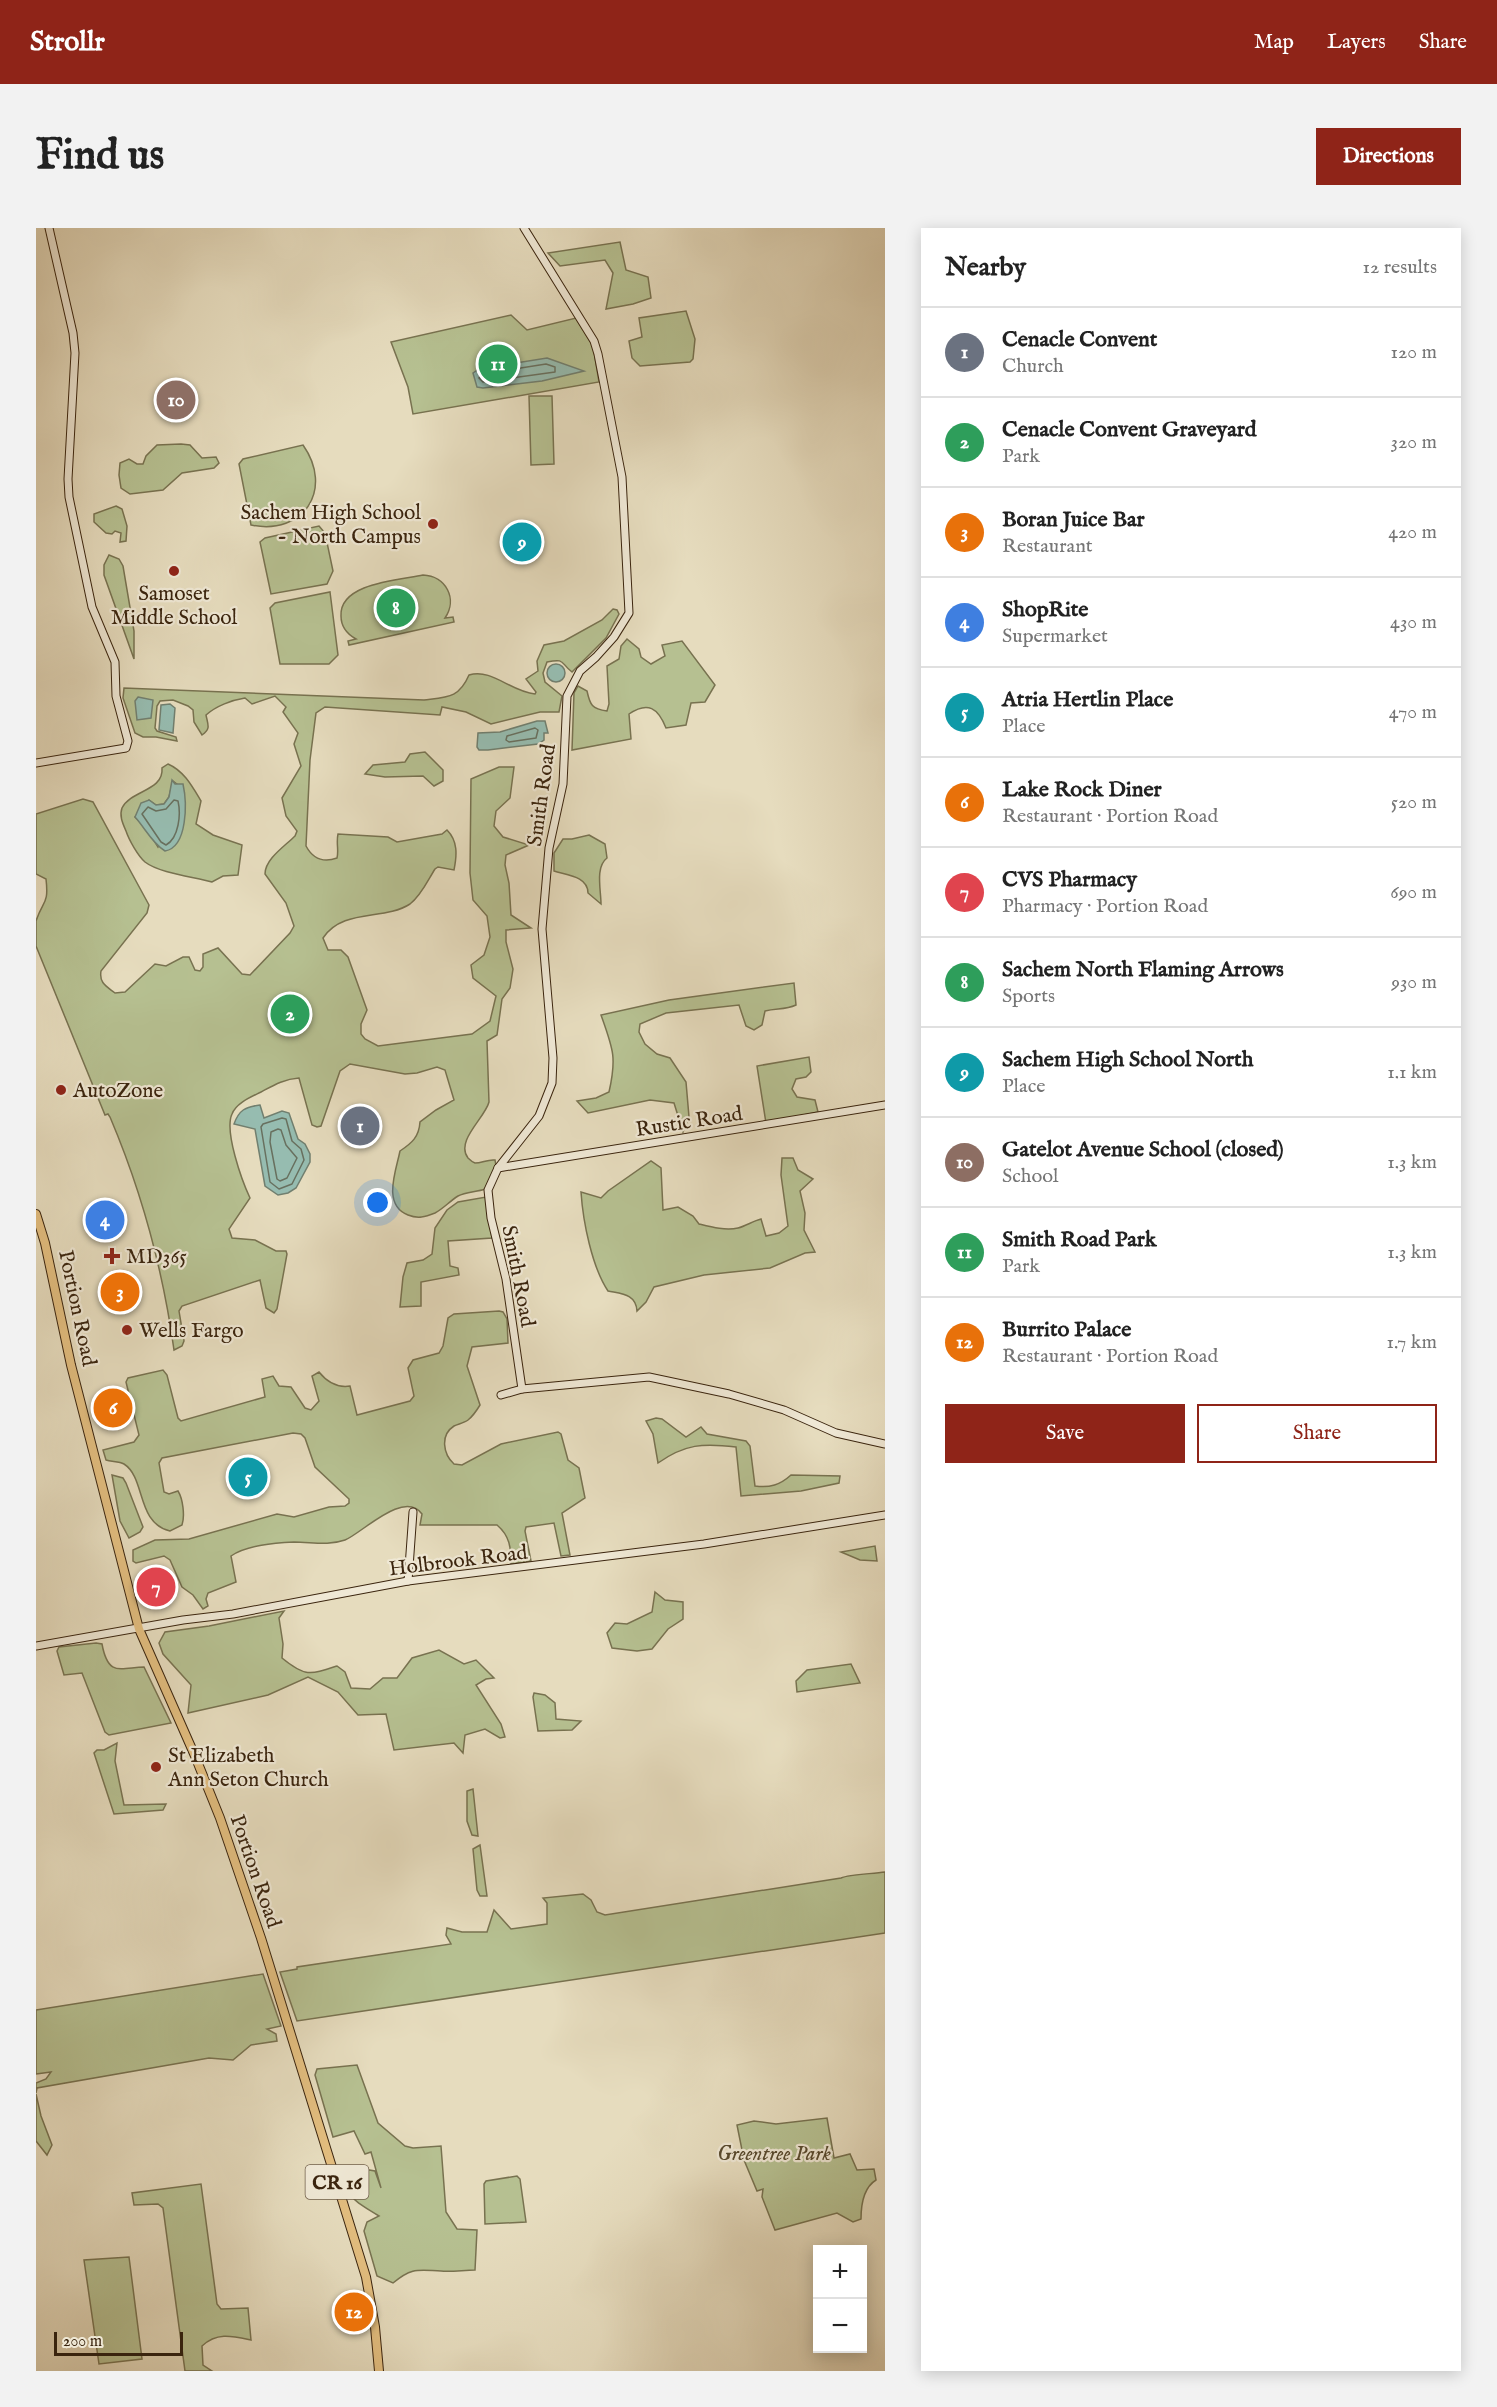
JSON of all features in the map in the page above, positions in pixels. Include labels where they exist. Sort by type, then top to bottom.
[{"type":"main road","name":"Portion Road","points":[[36,1214],[45,1243],[71,1365],[140,1629],[211,1796],[261,1938],[366,2277],[375,2327],[379,2371]]},
{"type":"street","points":[[36,763],[126,748],[128,741],[116,696],[115,662],[92,607],[69,497],[74,333],[49,228]]},
{"type":"street","name":"Smith Road","points":[[522,1389],[506,1279],[491,1218],[488,1190],[498,1168],[539,1116],[552,1083],[553,1058],[542,929],[549,848],[563,784],[567,696],[580,671],[614,636],[628,613],[622,477],[598,354],[594,341],[524,228]]},
{"type":"street","name":"Rustic Road","points":[[498,1168],[885,1105]]},
{"type":"street","points":[[501,1395],[522,1389],[649,1377],[729,1394],[784,1410],[836,1433],[885,1444]]},
{"type":"street","points":[[408,1581],[413,1512]]},
{"type":"street","name":"Holbrook Road","points":[[36,1646],[408,1581],[711,1543],[885,1515]]},
{"type":"green space","points":[[620,242],[626,270],[648,277],[651,298],[606,309],[613,273],[605,260],[560,266],[548,253]]},
{"type":"green space","points":[[686,311],[695,339],[693,359],[690,362],[640,366],[632,358],[629,341],[642,337],[639,318]]},
{"type":"green space","points":[[511,315],[527,330],[576,318],[593,346],[599,382],[413,414],[408,387],[391,342]]},
{"type":"green space","points":[[529,396],[552,396],[554,464],[531,465]]},
{"type":"green space","points":[[157,445],[190,445],[202,458],[216,457],[219,463],[214,468],[182,473],[163,490],[130,494],[121,488],[120,463],[129,459],[137,464],[143,464],[146,456]]},
{"type":"green space","points":[[303,445],[312,462],[315,478],[314,493],[308,506],[299,516],[286,523],[270,527],[251,525],[239,464],[243,459]]},
{"type":"green space","points":[[116,506],[122,509],[127,526],[126,541],[120,542],[121,533],[115,531],[112,534],[106,533],[94,522],[94,514]]},
{"type":"green space","points":[[319,526],[325,533],[333,571],[327,584],[271,594],[260,542],[265,538]]},
{"type":"green space","points":[[109,555],[119,559],[123,566],[134,631],[134,659],[104,575],[104,565]]},
{"type":"green space","points":[[423,575],[438,579],[448,590],[450,603],[445,618],[453,617],[454,622],[349,645],[348,641],[356,639],[345,629],[341,616],[343,605],[350,596],[372,585]]},
{"type":"green space","points":[[330,592],[338,655],[329,664],[280,664],[270,608],[275,603]]},
{"type":"green space","points":[[613,609],[619,614],[606,638],[572,672],[560,661],[547,662],[543,673],[545,682],[562,696],[559,712],[540,712],[491,724],[466,712],[442,707],[440,715],[325,707],[316,713],[310,760],[306,846],[312,854],[323,860],[337,858],[338,834],[388,837],[397,842],[442,834],[447,830],[455,844],[454,870],[438,867],[435,869],[421,892],[410,904],[400,909],[341,922],[323,938],[328,950],[341,950],[348,957],[367,1010],[361,1024],[361,1034],[378,1046],[472,1034],[490,1021],[496,996],[473,978],[471,965],[484,955],[490,937],[487,916],[473,900],[470,873],[471,779],[499,767],[514,767],[510,798],[496,811],[494,826],[503,837],[529,845],[506,855],[505,865],[509,883],[511,915],[531,928],[506,930],[506,942],[513,969],[510,988],[502,999],[497,1035],[487,1041],[489,1102],[465,1144],[465,1151],[472,1162],[495,1160],[496,1166],[485,1189],[458,1196],[435,1213],[422,1217],[412,1216],[400,1210],[395,1204],[393,1187],[400,1151],[414,1139],[420,1122],[454,1100],[445,1070],[437,1067],[405,1074],[350,1064],[340,1071],[321,1126],[317,1127],[312,1125],[299,1078],[279,1083],[248,1098],[234,1110],[230,1132],[235,1156],[250,1198],[229,1229],[232,1238],[255,1240],[276,1251],[286,1251],[277,1309],[274,1313],[266,1308],[260,1280],[182,1306],[179,1311],[184,1341],[182,1346],[174,1350],[164,1291],[150,1231],[132,1173],[110,1117],[108,1114],[105,1115],[36,946],[36,921],[46,898],[47,887],[46,879],[36,874],[36,814],[83,799],[93,802],[149,905],[147,913],[101,971],[102,981],[115,993],[125,992],[155,964],[166,966],[183,957],[189,957],[195,970],[200,971],[203,967],[203,954],[218,948],[242,974],[250,975],[294,926],[286,903],[265,874],[268,863],[295,836],[297,831],[286,816],[282,798],[301,766],[294,744],[298,733],[283,712],[286,707],[275,696],[252,704],[245,698],[219,706],[206,715],[208,729],[202,735],[194,722],[193,710],[173,700],[160,701],[157,706],[155,728],[157,731],[176,737],[177,741],[143,737],[135,733],[123,698],[124,688],[424,700],[452,695],[461,688],[469,675],[477,674],[494,677],[518,689],[535,694],[536,692],[526,679],[538,671],[537,661],[544,645],[564,641],[602,620]]},
{"type":"green space","points":[[627,639],[639,649],[641,657],[651,664],[665,656],[662,645],[682,641],[715,685],[705,702],[691,703],[686,725],[666,728],[656,711],[647,707],[642,708],[629,714],[631,739],[572,750],[574,693],[578,686],[587,691],[592,706],[607,711],[609,704],[607,666],[619,659],[621,646]]},
{"type":"green space","points":[[425,752],[443,770],[443,781],[434,786],[423,776],[385,777],[365,774],[373,765],[405,762],[410,754]]},
{"type":"green space","points":[[168,764],[179,771],[198,795],[201,801],[196,824],[213,835],[242,845],[238,875],[223,876],[212,882],[177,874],[151,866],[134,848],[122,820],[122,808],[132,797],[158,781],[162,768]],"holes":[[[173,781],[178,785],[185,806],[158,847],[147,829],[135,817],[149,800],[156,805],[164,804],[169,797]]]},
{"type":"green space","points":[[589,835],[605,844],[607,858],[603,862],[600,873],[601,904],[588,893],[587,887],[580,880],[554,871],[554,853],[563,839]]},
{"type":"green space","points":[[794,983],[796,1005],[765,1011],[762,1025],[754,1030],[746,1026],[739,1005],[666,1013],[640,1024],[639,1032],[645,1044],[657,1054],[670,1058],[686,1082],[689,1117],[683,1132],[674,1103],[650,1100],[588,1113],[577,1101],[596,1098],[609,1092],[613,1061],[601,1015],[669,1000]]},
{"type":"green space","points":[[809,1057],[811,1072],[806,1077],[796,1079],[792,1089],[797,1097],[815,1100],[818,1112],[766,1123],[757,1066]]},
{"type":"green space","points":[[782,1158],[793,1158],[798,1170],[813,1179],[800,1191],[805,1213],[804,1230],[815,1252],[805,1253],[770,1268],[704,1275],[654,1287],[646,1302],[637,1311],[631,1298],[608,1291],[597,1270],[589,1244],[581,1192],[601,1198],[651,1161],[661,1168],[663,1210],[678,1207],[693,1216],[699,1224],[724,1229],[738,1228],[761,1219],[766,1236],[779,1233],[788,1226],[781,1175]]},
{"type":"green space","points":[[486,1197],[492,1238],[448,1241],[450,1266],[458,1268],[459,1275],[421,1282],[421,1306],[400,1307],[407,1263],[423,1260],[432,1254],[435,1228],[447,1210],[458,1202]]},
{"type":"green space","points":[[503,1312],[507,1319],[508,1343],[472,1347],[467,1366],[480,1405],[468,1420],[450,1430],[445,1439],[445,1450],[454,1464],[462,1465],[501,1444],[558,1432],[561,1434],[568,1460],[579,1468],[585,1498],[562,1513],[570,1555],[561,1556],[554,1523],[526,1527],[531,1561],[511,1564],[509,1543],[505,1533],[497,1525],[420,1525],[422,1514],[414,1508],[405,1507],[383,1515],[339,1542],[278,1543],[238,1552],[231,1556],[236,1582],[208,1593],[206,1599],[208,1606],[203,1609],[193,1595],[182,1587],[170,1560],[164,1556],[136,1563],[133,1561],[133,1550],[155,1540],[189,1539],[277,1514],[294,1517],[329,1507],[345,1506],[349,1503],[349,1499],[315,1467],[305,1438],[301,1434],[293,1433],[162,1458],[159,1463],[164,1492],[169,1494],[178,1491],[183,1517],[182,1525],[170,1531],[159,1526],[146,1510],[131,1471],[122,1463],[106,1460],[103,1450],[134,1442],[139,1435],[126,1382],[128,1378],[163,1370],[167,1375],[178,1418],[181,1421],[265,1397],[262,1379],[273,1376],[279,1386],[291,1387],[305,1408],[311,1410],[319,1401],[312,1376],[319,1372],[333,1384],[350,1386],[357,1415],[410,1401],[414,1396],[408,1368],[413,1360],[439,1353],[443,1346],[448,1318],[454,1314]]},
{"type":"green space","points":[[662,1419],[686,1437],[701,1427],[707,1434],[746,1441],[750,1446],[755,1486],[774,1485],[791,1475],[840,1476],[839,1483],[801,1491],[741,1496],[736,1447],[695,1446],[677,1452],[658,1463],[653,1434],[646,1421]]},
{"type":"green space","points":[[112,1475],[123,1478],[126,1483],[143,1527],[140,1532],[129,1538],[120,1521]]},
{"type":"green space","points":[[875,1546],[877,1561],[860,1560],[841,1552]]},
{"type":"green space","points":[[655,1592],[665,1600],[683,1602],[683,1619],[668,1629],[652,1649],[637,1651],[612,1648],[607,1633],[615,1623],[627,1624],[652,1612]]},
{"type":"green space","points":[[284,1611],[279,1618],[283,1644],[282,1658],[296,1669],[308,1673],[337,1666],[345,1672],[351,1688],[370,1689],[383,1678],[397,1678],[412,1658],[439,1650],[464,1664],[476,1660],[494,1678],[486,1679],[476,1685],[501,1724],[505,1737],[500,1738],[485,1729],[465,1735],[463,1753],[454,1743],[394,1750],[386,1714],[358,1715],[338,1692],[308,1677],[268,1695],[188,1713],[191,1685],[163,1654],[159,1643],[165,1632]]},
{"type":"green space","points":[[102,1644],[108,1662],[116,1668],[144,1667],[171,1723],[109,1735],[105,1732],[82,1673],[64,1675],[57,1651],[59,1647]]},
{"type":"green space","points":[[851,1664],[860,1683],[797,1692],[796,1681],[807,1670]]},
{"type":"green space","points":[[534,1693],[545,1695],[555,1703],[556,1719],[581,1721],[572,1730],[538,1731]]},
{"type":"green space","points":[[117,1743],[115,1761],[124,1805],[166,1804],[163,1810],[114,1814],[94,1753]]},
{"type":"green space","points":[[473,1789],[478,1836],[472,1835],[467,1821],[467,1791]]},
{"type":"green space","points":[[480,1845],[487,1896],[480,1896],[477,1890],[473,1849]]},
{"type":"green space","points":[[885,1872],[885,1933],[297,2021],[280,1972],[297,1969],[297,1967],[451,1944],[446,1935],[447,1928],[462,1932],[487,1932],[494,1910],[511,1929],[547,1924],[547,1903],[543,1898],[583,1894],[591,1900],[597,1912],[605,1915]]},
{"type":"green space","points":[[263,1974],[281,2026],[267,2029],[276,2034],[277,2041],[251,2045],[233,2060],[209,2058],[37,2088],[36,2093],[36,2083],[46,2079],[51,2072],[36,2074],[36,2010]]},
{"type":"green space","points":[[357,2065],[378,2123],[405,2146],[413,2148],[441,2146],[446,2212],[457,2229],[477,2230],[475,2270],[416,2271],[405,2274],[393,2283],[377,2276],[364,2231],[367,2222],[379,2216],[353,2198],[347,2186],[345,2166],[375,2171],[381,2188],[371,2152],[365,2154],[354,2131],[333,2137],[315,2075],[317,2069]]},
{"type":"green space","points":[[36,2094],[41,2116],[52,2145],[47,2155],[36,2141]]},
{"type":"green space","name":"Greentree Park","points":[[827,2118],[834,2158],[850,2154],[857,2170],[874,2169],[876,2180],[866,2192],[862,2203],[861,2219],[853,2222],[837,2213],[775,2230],[762,2197],[763,2189],[757,2191],[744,2160],[737,2125],[754,2121],[776,2124]]},
{"type":"green space","points":[[517,2176],[520,2179],[526,2222],[485,2224],[484,2184],[486,2181]]},
{"type":"green space","points":[[201,2184],[217,2304],[221,2309],[248,2308],[251,2340],[231,2336],[213,2339],[202,2346],[203,2365],[212,2371],[185,2371],[163,2208],[158,2204],[134,2205],[132,2193]]},
{"type":"green space","points":[[129,2257],[142,2359],[99,2364],[84,2260]]},
{"type":"water","points":[[547,358],[584,371],[542,381],[477,387],[473,373],[479,369]]},
{"type":"water","points":[[556,664],[562,667],[565,673],[562,679],[556,682],[550,679],[547,673],[550,667]]},
{"type":"water","points":[[138,697],[153,700],[151,718],[137,720],[135,701]]},
{"type":"water","points":[[170,704],[175,708],[173,733],[159,730],[161,705]]},
{"type":"water","points":[[537,721],[545,721],[548,733],[544,733],[544,740],[538,744],[488,750],[479,750],[477,747],[478,733],[500,732]]},
{"type":"water","points":[[172,780],[175,784],[183,784],[184,823],[178,841],[173,848],[165,851],[152,840],[135,817],[141,803],[149,800],[156,805],[164,804],[169,797]]},
{"type":"water","points":[[260,1105],[264,1118],[282,1111],[289,1113],[298,1139],[305,1144],[310,1154],[310,1162],[296,1188],[288,1193],[278,1195],[265,1186],[255,1129],[234,1124],[243,1110]]},
{"type":"place","name":"Smith Road Park","points":[[498,364]]},
{"type":"place","name":"Gatelot Avenue School (closed)","points":[[176,400]]},
{"type":"place","name":"Sachem High School - North Campus","points":[[433,524]]},
{"type":"place","name":"Sachem High School North","points":[[522,542]]},
{"type":"place","name":"Samoset Middle School","points":[[174,571]]},
{"type":"place","name":"Sachem North Flaming Arrows","points":[[396,608]]},
{"type":"place","name":"Cenacle Convent Graveyard","points":[[290,1014]]},
{"type":"place","name":"AutoZone","points":[[61,1090]]},
{"type":"place","name":"Cenacle Convent","points":[[360,1126]]},
{"type":"place","name":"ShopRite","points":[[105,1220]]},
{"type":"place","name":"MD365","points":[[112,1256]]},
{"type":"place","name":"Boran Juice Bar","points":[[120,1292]]},
{"type":"place","name":"Wells Fargo","points":[[127,1330]]},
{"type":"place","name":"Lake Rock Diner","points":[[113,1408]]},
{"type":"place","name":"Atria Hertlin Place","points":[[248,1477]]},
{"type":"place","name":"CVS Pharmacy","points":[[156,1587]]},
{"type":"place","name":"St Elizabeth Ann Seton Church","points":[[156,1767]]},
{"type":"place","name":"Burrito Palace","points":[[354,2312]]}]
